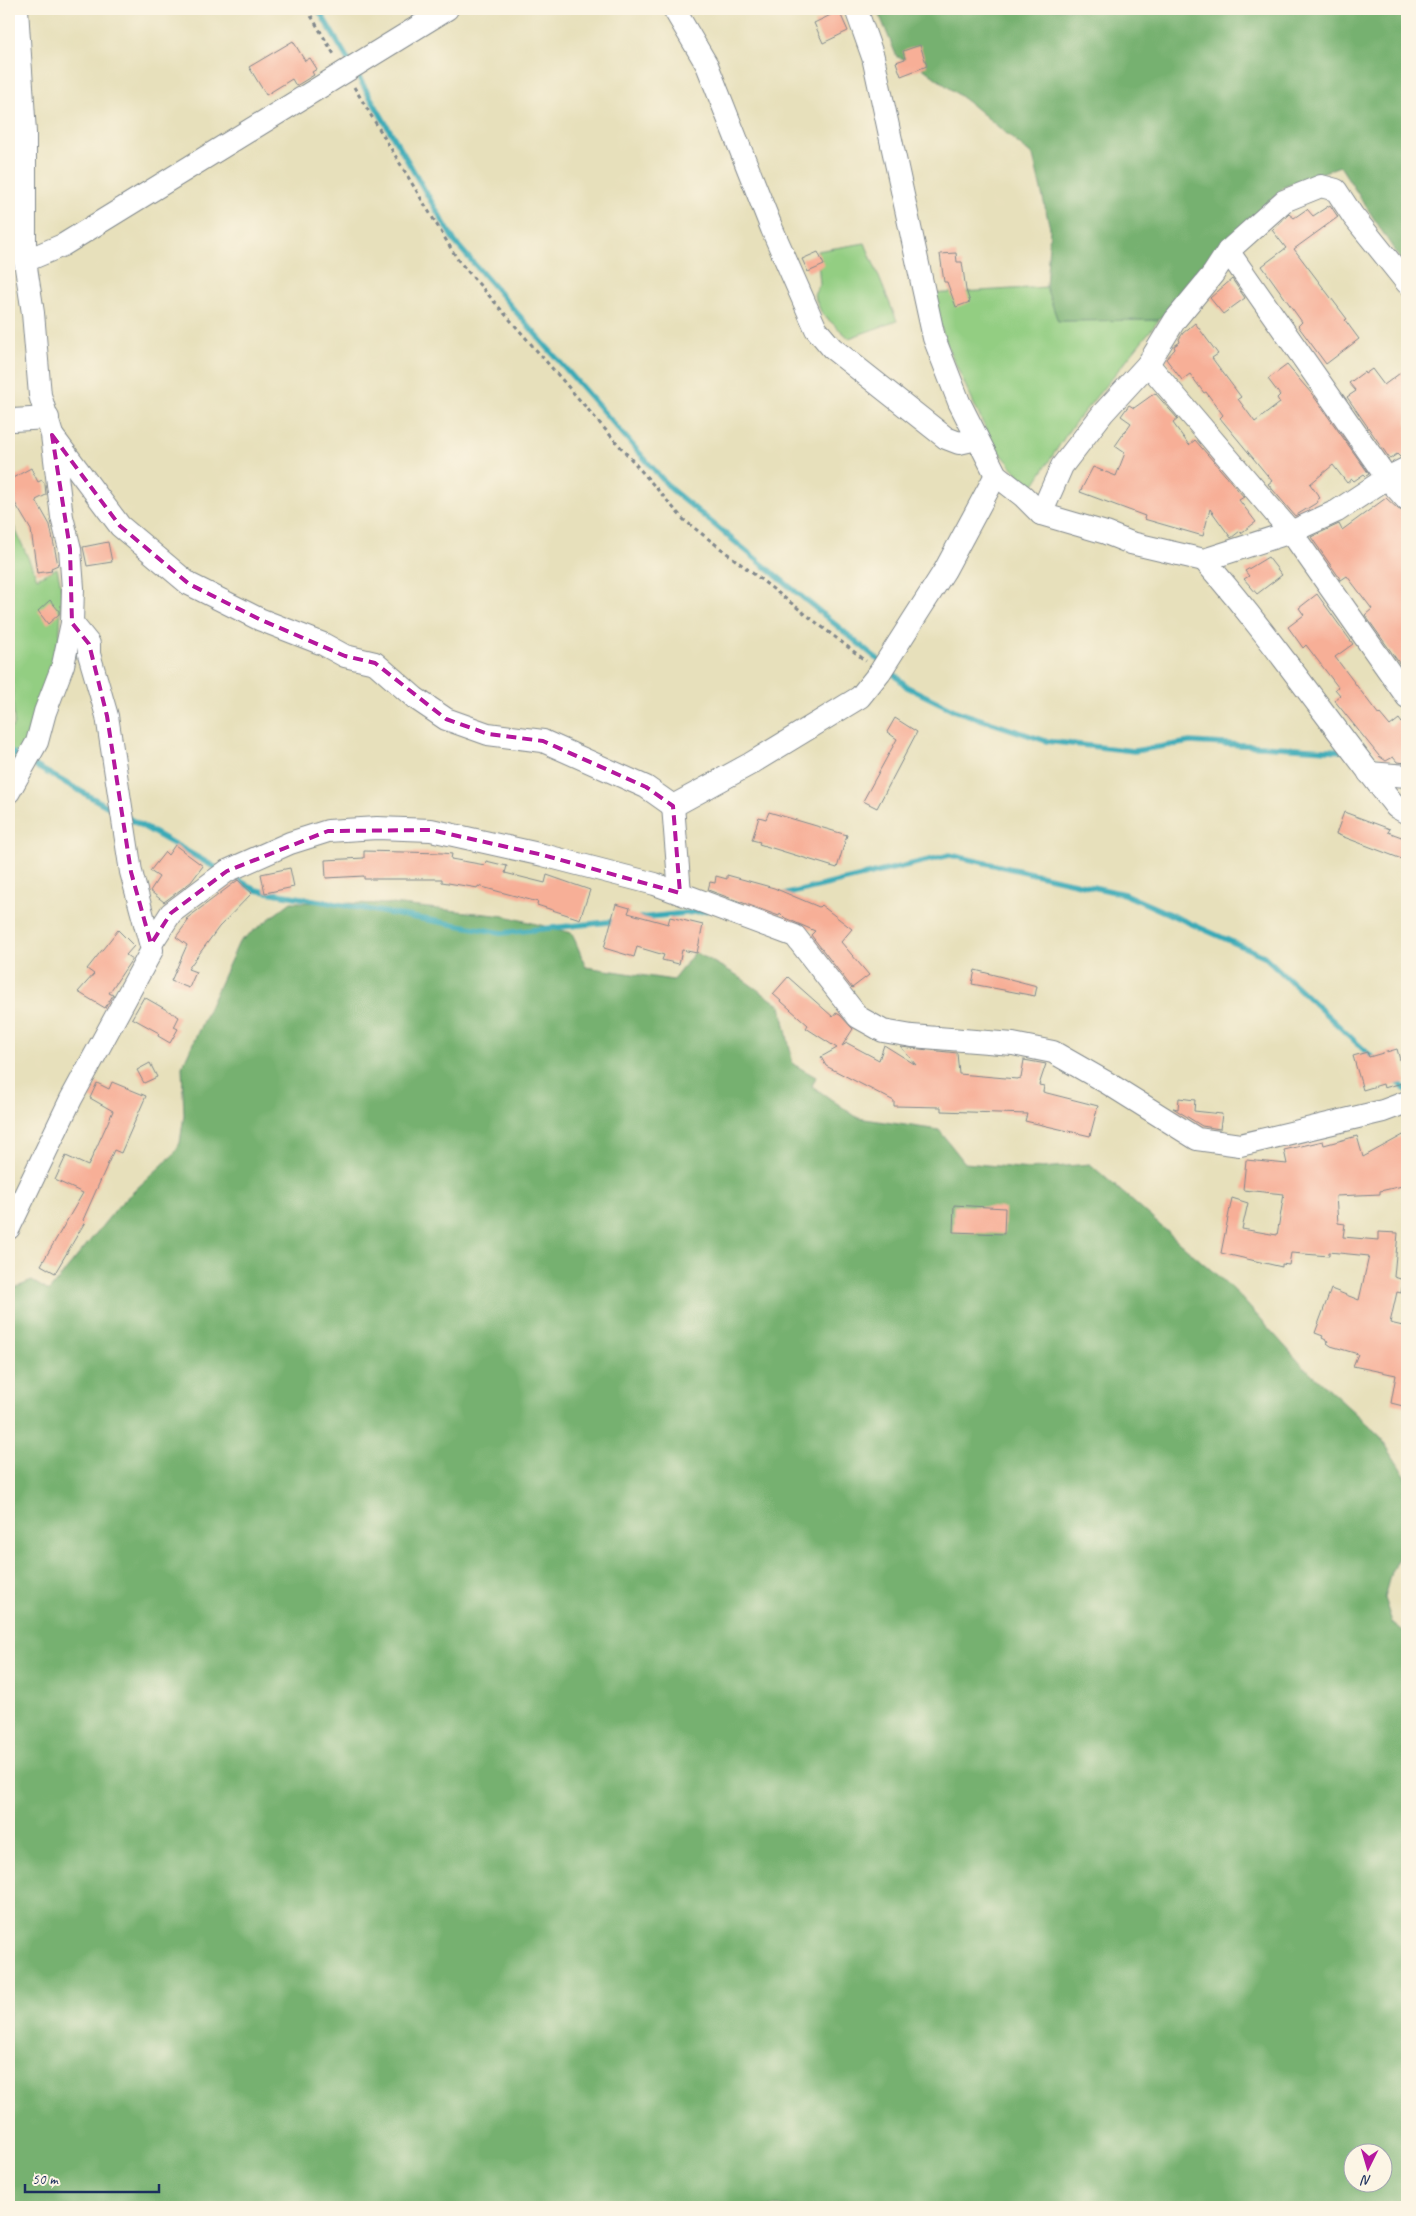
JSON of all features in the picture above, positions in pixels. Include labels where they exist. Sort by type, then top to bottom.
[{"type":"street","points":[[9,792],[37,742],[45,712],[63,665],[72,623],[73,588],[70,549],[62,517],[50,427],[40,394],[33,314],[25,261],[25,133],[17,9]]},
{"type":"street","points":[[25,261],[63,245],[447,9]]},
{"type":"street","points":[[674,9],[707,65],[772,229],[816,329],[832,348],[946,438],[958,443],[977,438]]},
{"type":"street","points":[[856,9],[873,57],[934,338],[959,402],[996,475],[1023,496],[1041,514],[1106,533],[1131,544],[1204,560],[1291,532],[1337,511],[1407,468]]},
{"type":"street","points":[[1041,514],[1062,466],[1103,413],[1148,364],[1175,320],[1213,274],[1228,251],[1284,202],[1321,186],[1336,190],[1353,216],[1407,283]]},
{"type":"street","points":[[1228,251],[1388,478],[1407,500]]},
{"type":"street","points":[[1148,364],[1291,532],[1407,698]]},
{"type":"street","points":[[9,418],[50,427],[120,526],[189,584],[259,619],[322,644],[345,656],[375,664],[415,698],[446,719],[488,734],[543,741],[646,787],[673,806]]},
{"type":"street","points":[[673,806],[750,764],[860,697],[880,672],[945,570],[996,475]]},
{"type":"street","points":[[1204,560],[1240,602],[1396,807],[1407,813]]},
{"type":"street","points":[[9,1228],[71,1099],[152,950],[132,872],[107,716],[89,654],[89,644],[72,623]]},
{"type":"street","points":[[1369,772],[1407,776]]},
{"type":"street","points":[[673,806],[680,893]]},
{"type":"street","points":[[150,944],[171,913],[227,871],[290,843],[328,831],[376,828],[431,830],[543,854],[655,884],[795,936],[858,1017],[883,1031],[912,1036],[1013,1044],[1053,1052],[1109,1084],[1197,1139],[1240,1145],[1383,1111],[1407,1102]]},
{"type":"path","points":[[307,9],[458,260],[684,520],[880,672]]},
{"type":"highlighted area","points":[[52,435],[120,526],[189,584],[259,619],[345,656],[375,663],[446,719],[488,734],[543,741],[646,787],[673,806],[680,893],[543,855],[431,830],[328,831],[227,871],[171,913],[151,944],[131,872],[107,716],[89,644],[72,623],[70,549]]},
{"type":"green space","points":[[877,9],[1407,9],[1407,270],[1340,166],[1284,187],[1159,320],[1058,321],[1046,287],[1050,228],[1033,156],[972,105],[913,61],[897,57]]},
{"type":"green space","points":[[865,243],[897,321],[849,338],[822,314],[814,295],[820,284],[817,251]]},
{"type":"green space","points":[[1046,287],[1058,321],[1159,320],[1070,429],[1031,489],[992,443],[949,350],[929,294]]},
{"type":"green space","points":[[12,522],[37,578],[57,568],[62,591],[59,647],[36,725],[14,763],[9,762],[9,733],[14,724],[12,678],[9,662],[9,524]]},
{"type":"green space","points":[[291,902],[391,904],[505,916],[572,933],[586,967],[673,980],[695,952],[735,974],[781,1006],[793,1064],[816,1077],[812,1086],[858,1118],[939,1130],[965,1163],[1030,1169],[1090,1164],[1234,1290],[1301,1364],[1380,1436],[1407,1479],[1407,1540],[1391,1572],[1384,1598],[1392,1622],[1407,1634],[1407,2207],[9,2207],[9,1290],[32,1281],[49,1291],[120,1204],[173,1155],[180,1143],[184,1115],[182,1067],[239,942]]},
{"type":"building","points":[[839,11],[848,31],[823,43],[814,23]]},
{"type":"building","points":[[293,41],[305,61],[310,58],[317,69],[312,72],[314,75],[296,86],[292,79],[266,95],[249,67]]},
{"type":"building","points":[[920,45],[927,66],[901,76],[896,62],[905,59],[903,51]]},
{"type":"building","points":[[1330,205],[1338,217],[1294,249],[1347,319],[1345,320],[1359,339],[1326,364],[1298,326],[1302,322],[1262,266],[1286,248],[1272,230],[1289,214],[1294,218],[1307,209],[1313,216]]},
{"type":"building","points":[[818,252],[824,265],[808,272],[802,259]]},
{"type":"building","points":[[956,253],[957,262],[962,262],[966,290],[970,302],[956,307],[947,282],[944,282],[940,254]]},
{"type":"building","points":[[1232,279],[1245,298],[1223,314],[1210,298]]},
{"type":"building","points":[[1195,323],[1218,354],[1212,358],[1241,397],[1238,399],[1255,422],[1280,403],[1277,398],[1280,395],[1268,379],[1287,365],[1312,394],[1369,474],[1366,476],[1364,474],[1354,481],[1352,479],[1347,483],[1333,465],[1310,484],[1320,498],[1317,500],[1318,502],[1295,516],[1268,484],[1272,481],[1220,418],[1223,415],[1206,392],[1204,393],[1190,374],[1182,380],[1166,359],[1175,349],[1174,346],[1180,342],[1179,339],[1183,333]]},
{"type":"building","points":[[1407,368],[1407,455],[1400,457],[1397,454],[1390,459],[1347,397],[1356,391],[1349,383],[1364,372],[1365,374],[1372,369],[1384,385]]},
{"type":"building","points":[[1155,393],[1178,419],[1173,423],[1189,445],[1195,440],[1244,497],[1239,500],[1256,522],[1241,533],[1240,531],[1231,538],[1210,509],[1203,536],[1144,519],[1145,516],[1080,492],[1093,467],[1116,476],[1125,453],[1115,446],[1131,423],[1121,416],[1129,405],[1134,408]]},
{"type":"building","points":[[31,468],[38,482],[42,480],[45,484],[46,495],[36,500],[50,525],[58,565],[51,568],[52,571],[37,573],[31,530],[9,493],[9,480]]},
{"type":"building","points":[[1386,498],[1398,509],[1407,513],[1407,674],[1365,615],[1372,609],[1347,576],[1341,580],[1311,537],[1339,524],[1342,530]]},
{"type":"building","points":[[108,542],[112,562],[87,566],[83,547]]},
{"type":"building","points":[[1268,557],[1282,575],[1257,594],[1244,579],[1249,576],[1245,571]]},
{"type":"building","points":[[1317,594],[1353,644],[1335,657],[1379,715],[1390,726],[1399,719],[1407,730],[1407,763],[1397,762],[1393,757],[1386,761],[1379,756],[1334,700],[1340,695],[1335,689],[1338,687],[1306,645],[1303,648],[1288,627],[1304,615],[1299,608]]},
{"type":"building","points":[[50,600],[59,611],[59,614],[48,624],[38,611]]},
{"type":"building","points":[[895,718],[917,732],[877,808],[863,801],[897,739],[887,732]]},
{"type":"building","points":[[769,812],[847,835],[837,868],[759,844],[760,842],[752,840],[759,817],[766,819]]},
{"type":"building","points":[[1344,812],[1390,829],[1388,832],[1407,839],[1407,861],[1336,834]]},
{"type":"building","points":[[175,845],[203,866],[191,882],[164,902],[150,891],[159,877],[150,871],[165,852],[168,855]]},
{"type":"building","points":[[364,851],[452,854],[451,859],[485,865],[486,861],[507,866],[505,873],[545,883],[547,875],[590,890],[580,919],[537,905],[538,902],[478,886],[478,888],[442,882],[442,879],[364,879],[364,876],[326,878],[325,860],[364,858]]},
{"type":"building","points":[[290,868],[294,887],[265,893],[261,874]]},
{"type":"building","points":[[727,875],[774,888],[819,907],[821,905],[852,929],[841,942],[869,975],[852,988],[811,935],[815,931],[785,918],[780,913],[779,916],[708,890],[710,882],[715,883],[716,876],[727,879]]},
{"type":"building","points":[[238,880],[252,893],[219,927],[188,969],[196,972],[189,988],[171,981],[187,945],[176,937],[188,921],[186,919]]},
{"type":"building","points":[[616,904],[630,908],[628,913],[668,924],[670,917],[703,925],[697,953],[682,950],[679,964],[662,960],[664,955],[637,947],[634,957],[604,948]]},
{"type":"building","points":[[118,930],[134,946],[126,955],[132,959],[109,993],[113,995],[105,1008],[78,992],[94,974],[87,969]]},
{"type":"building","points":[[975,970],[1037,986],[1035,996],[972,984]]},
{"type":"building","points":[[788,977],[833,1017],[836,1013],[840,1015],[853,1029],[842,1046],[847,1043],[879,1060],[884,1045],[916,1065],[901,1047],[957,1053],[959,1074],[1017,1079],[1021,1078],[1024,1060],[1046,1064],[1039,1085],[1044,1086],[1043,1092],[1098,1106],[1090,1136],[1025,1121],[1027,1114],[941,1111],[941,1107],[894,1106],[894,1101],[826,1066],[821,1057],[837,1048],[806,1028],[808,1025],[773,994]]},
{"type":"building","points":[[144,997],[179,1017],[174,1027],[178,1029],[170,1043],[158,1036],[159,1033],[132,1018]]},
{"type":"building","points":[[1397,1049],[1406,1082],[1384,1088],[1383,1084],[1363,1090],[1353,1056],[1367,1052],[1369,1057]]},
{"type":"building","points":[[150,1063],[157,1077],[144,1083],[137,1070]]},
{"type":"building","points":[[112,1082],[146,1096],[121,1153],[114,1150],[83,1220],[85,1222],[55,1273],[41,1265],[83,1193],[55,1180],[66,1156],[88,1166],[113,1111],[90,1098],[97,1083],[109,1089]]},
{"type":"building","points":[[1179,1098],[1195,1100],[1194,1111],[1222,1114],[1220,1129],[1202,1126],[1173,1108],[1178,1109]]},
{"type":"building","points":[[1407,1133],[1407,1185],[1380,1191],[1380,1194],[1336,1196],[1338,1223],[1345,1224],[1343,1237],[1378,1240],[1378,1232],[1398,1233],[1394,1277],[1404,1280],[1401,1293],[1397,1292],[1390,1323],[1407,1327],[1407,1407],[1391,1403],[1396,1375],[1353,1366],[1358,1354],[1331,1346],[1327,1343],[1328,1341],[1322,1338],[1323,1336],[1315,1333],[1331,1289],[1359,1300],[1369,1256],[1329,1252],[1329,1256],[1291,1253],[1289,1265],[1282,1264],[1282,1267],[1221,1253],[1232,1198],[1248,1203],[1242,1229],[1277,1235],[1284,1194],[1243,1190],[1246,1160],[1287,1164],[1284,1150],[1323,1141],[1324,1145],[1357,1136],[1363,1157]]},
{"type":"building","points":[[954,1205],[1005,1208],[1004,1234],[953,1232]]},
{"type":"waterway","points":[[318,9],[350,63]]},
{"type":"waterway","points":[[355,71],[455,242],[671,489],[881,662]]},
{"type":"waterway","points":[[888,668],[907,687],[956,711],[1046,741],[1134,751],[1190,742],[1344,751]]},
{"type":"waterway","points":[[9,751],[22,758]]},
{"type":"waterway","points":[[30,763],[116,811]]},
{"type":"waterway","points":[[128,818],[220,870]]},
{"type":"waterway","points":[[783,895],[950,855],[1124,894],[1264,956],[1377,1062]]},
{"type":"waterway","points":[[231,876],[256,890],[503,933],[618,921]]},
{"type":"waterway","points":[[640,918],[705,911]]},
{"type":"waterway","points":[[1394,1078],[1407,1091]]}]
